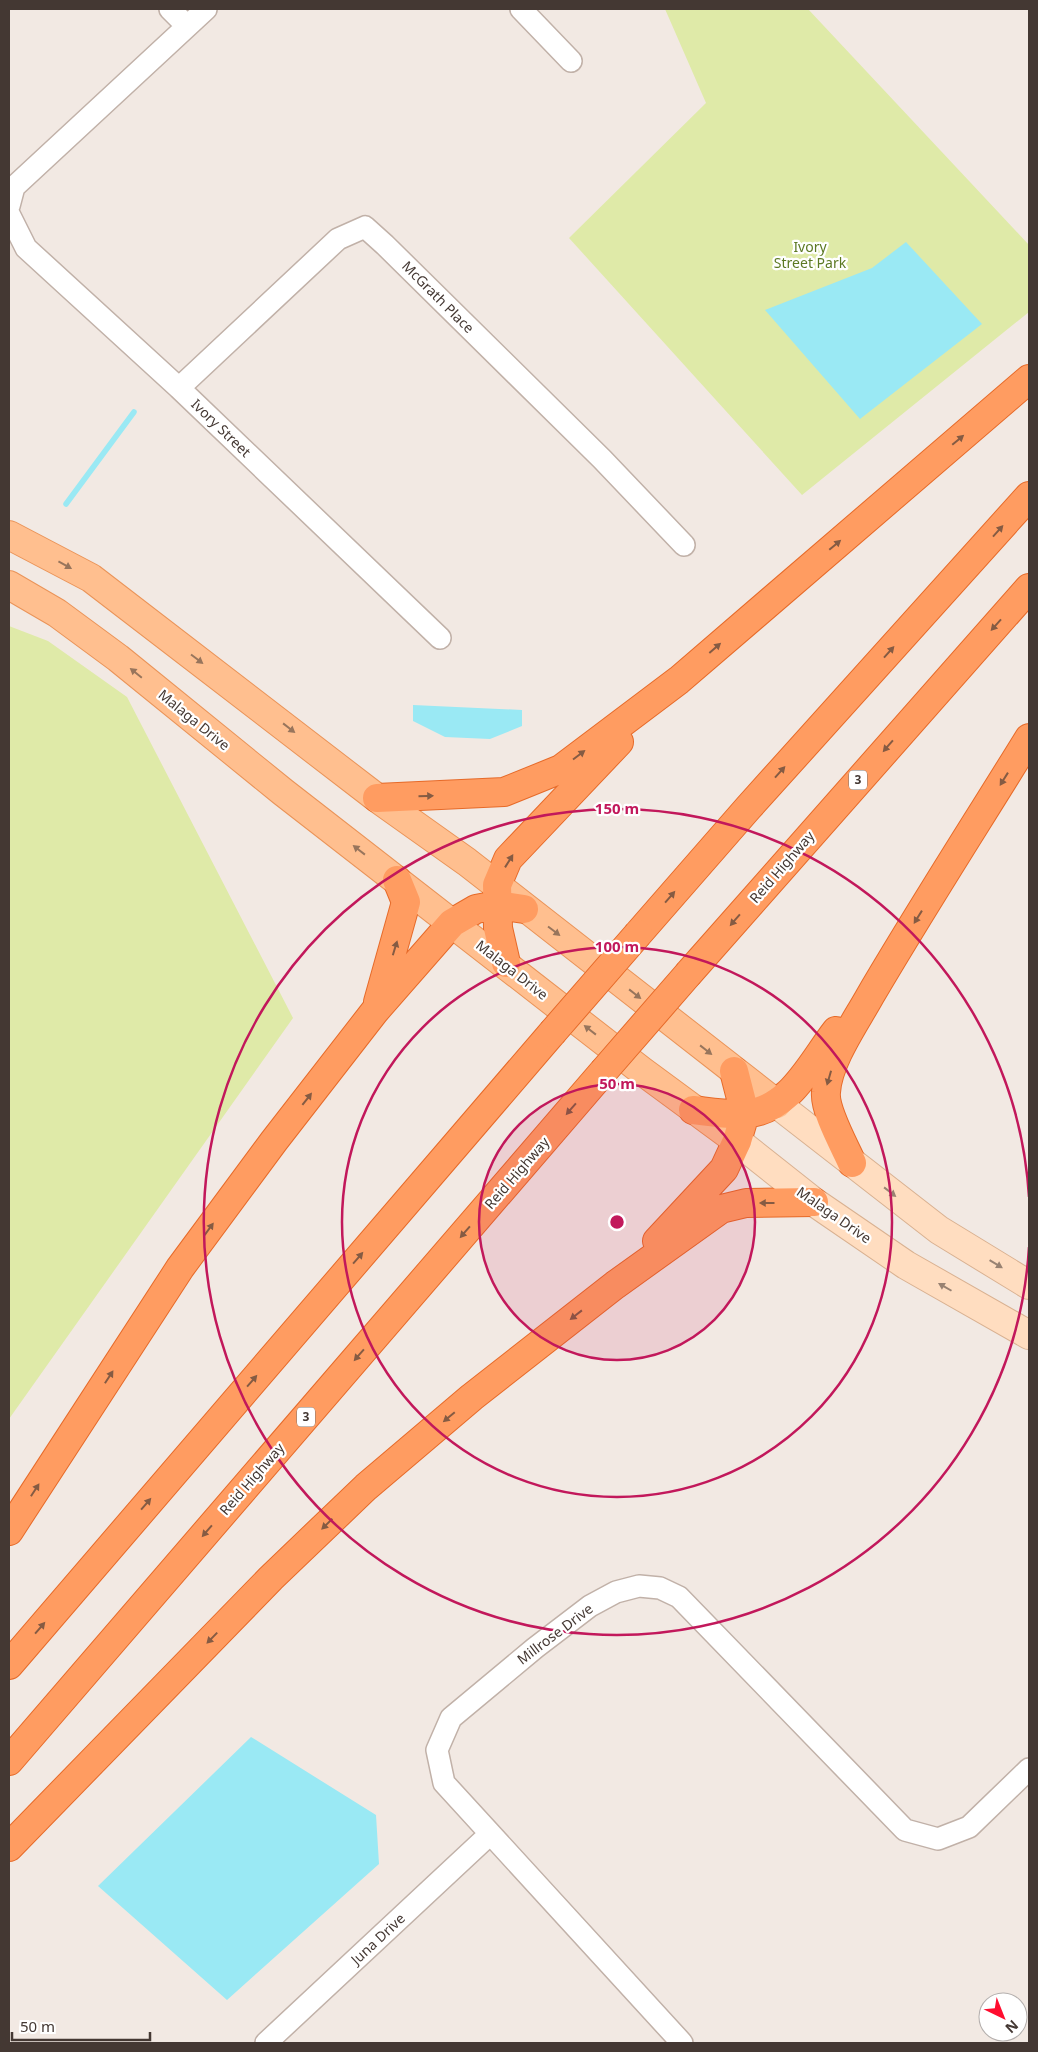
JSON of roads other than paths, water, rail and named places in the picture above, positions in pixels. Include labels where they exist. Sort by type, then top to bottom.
[{"type":"highway","points":[[377,798],[504,792],[561,769],[678,680],[1029,379]]},
{"type":"highway","points":[[9,1665],[638,934],[1029,496]]},
{"type":"highway","name":"Reid Highway","points":[[9,1761],[689,973],[1029,588]]},
{"type":"highway","points":[[506,963],[498,928],[497,895],[508,859],[678,680]]},
{"type":"highway","points":[[852,1163],[826,1105],[826,1091],[832,1067],[849,1033],[891,961],[1029,738]]},
{"type":"highway","points":[[375,1011],[400,931],[406,902],[397,880]]},
{"type":"highway","points":[[497,895],[524,909]]},
{"type":"highway","points":[[9,1531],[180,1268],[274,1141],[375,1011],[452,923],[497,895]]},
{"type":"highway","points":[[693,1110],[745,1114],[777,1104],[800,1081],[891,961]]},
{"type":"highway","points":[[615,1285],[724,1169],[737,1141],[745,1114],[734,1072]]},
{"type":"highway","points":[[9,1847],[271,1578],[366,1487],[472,1397],[615,1285],[721,1209],[746,1203],[814,1202]]},
{"type":"main road","points":[[9,535],[91,578],[377,798],[497,895]]},
{"type":"main road","name":"Malaga Drive","points":[[9,585],[57,613],[118,658],[283,792],[814,1202],[906,1265],[1029,1335]]},
{"type":"main road","points":[[524,909],[940,1230],[1029,1285]]},
{"type":"street","points":[[170,9],[187,26]]},
{"type":"street","points":[[9,206],[14,187],[206,9]]},
{"type":"street","points":[[521,9],[571,61]]},
{"type":"street","name":"Ivory Street","points":[[9,214],[26,248],[179,388],[440,638]]},
{"type":"street","name":"McGrath Place","points":[[179,388],[338,239],[364,227],[385,245],[595,452],[684,545]]},
{"type":"street","name":"Millrose Drive","points":[[682,2043],[444,1783],[437,1750],[451,1718],[590,1606],[616,1592],[639,1586],[660,1588],[678,1597],[905,1830],[938,1839],[969,1827],[1029,1769]]},
{"type":"street","name":"Juna Drive","points":[[266,2043],[490,1835]]},
{"type":"water","points":[[906,242],[982,324],[860,419],[765,310],[872,268]]},
{"type":"water","points":[[413,705],[522,710],[522,726],[490,739],[445,737],[413,721]]},
{"type":"water","points":[[251,1737],[376,1815],[379,1864],[227,2000],[98,1886]]},
{"type":"waterway","points":[[66,504],[134,412]]},
{"type":"park label","name":"Ivory Street Park","points":[[810,256]]}]
